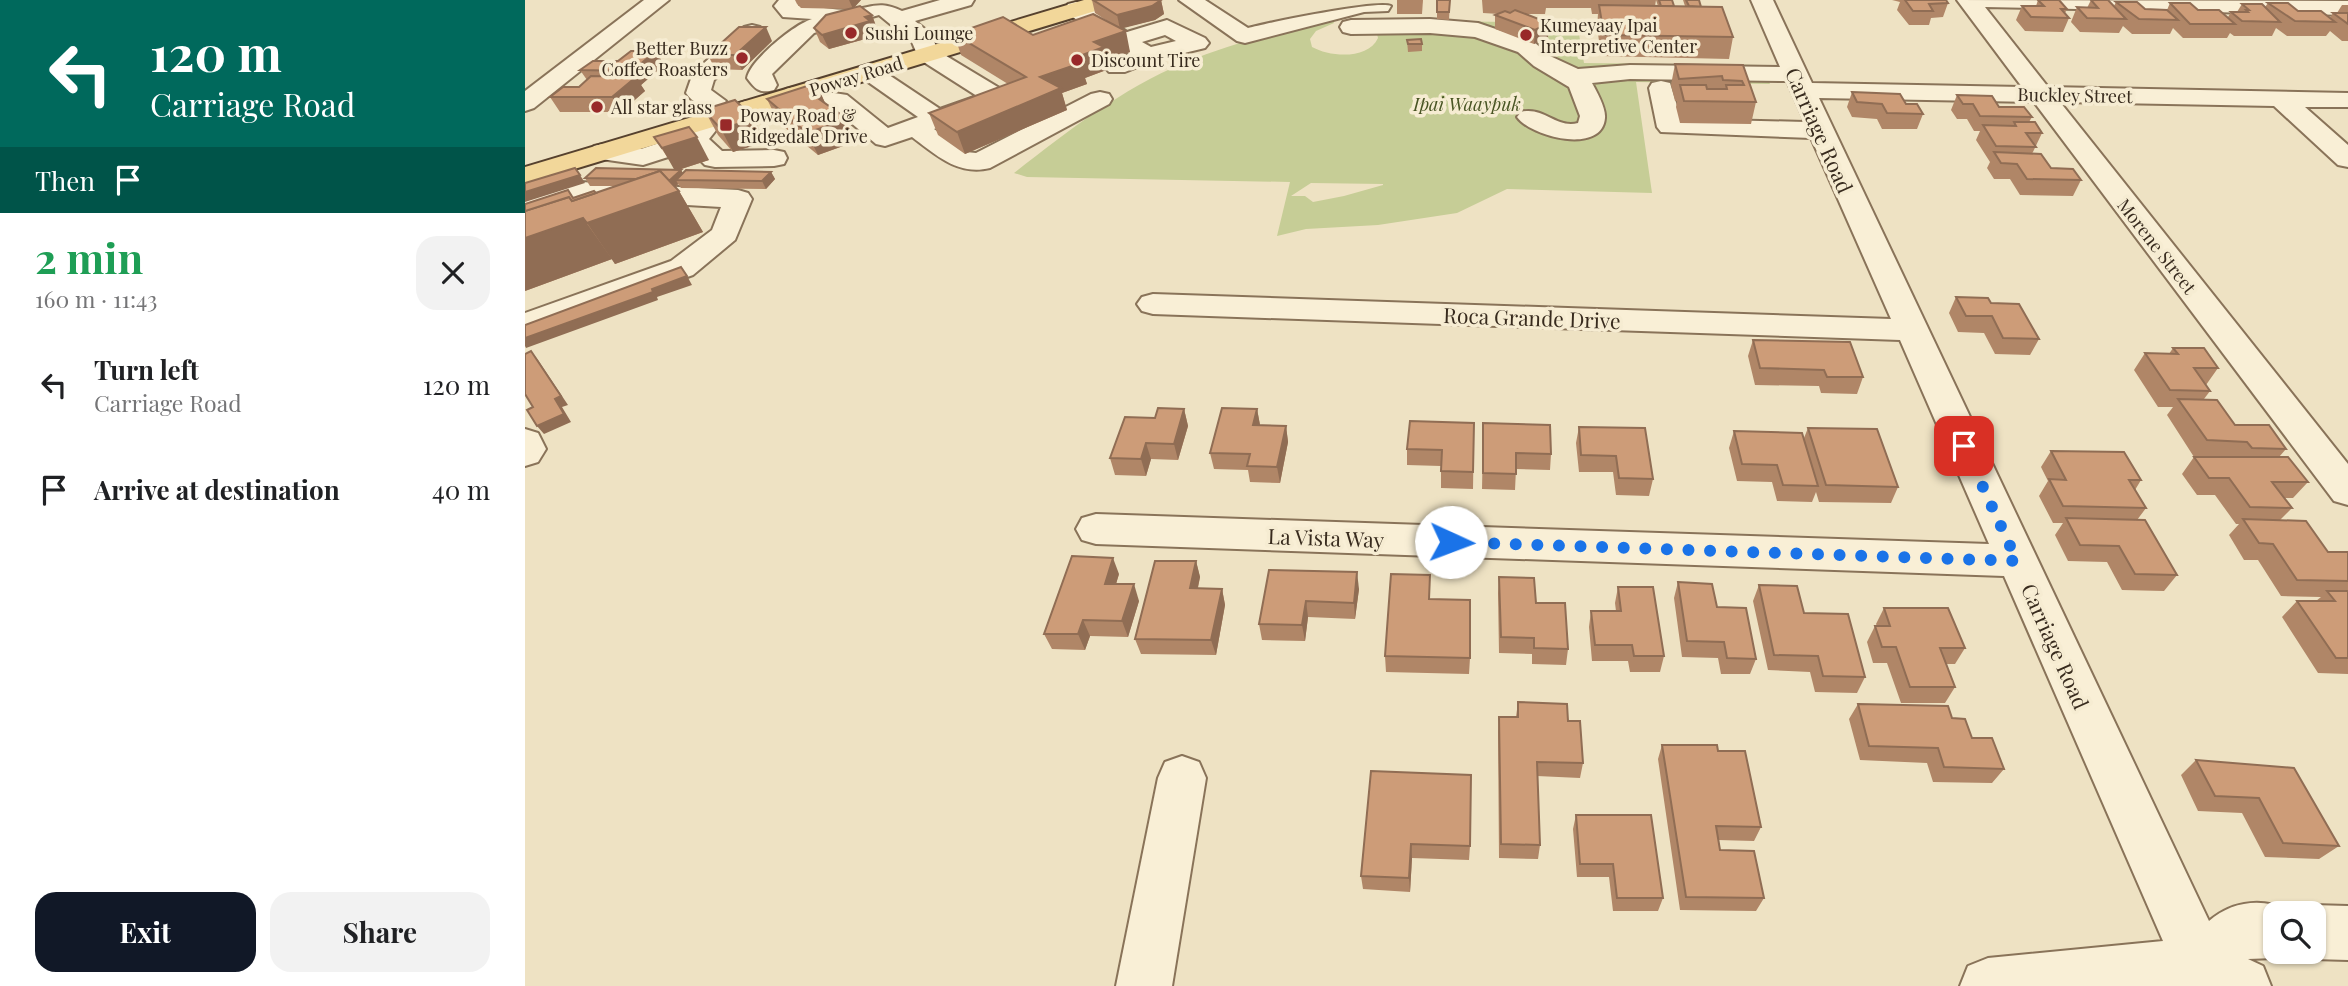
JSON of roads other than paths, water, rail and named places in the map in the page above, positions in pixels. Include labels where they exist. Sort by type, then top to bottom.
[{"type":"main road","name":"Poway Road","points":[[707,120],[763,78],[925,46],[1065,5],[1107,0]]},
{"type":"main road","name":"Poway Road","points":[[807,97],[925,46]]},
{"type":"main road","name":"Poway Road","points":[[525,156],[707,120],[746,109]]},
{"type":"main road","points":[[525,176],[603,152]]},
{"type":"street","points":[[525,103],[659,0]]},
{"type":"street","points":[[791,0],[785,6],[791,12],[856,14]]},
{"type":"street","points":[[774,158],[715,159],[698,93],[702,78],[749,33],[764,28],[806,29],[856,14],[963,0]]},
{"type":"street","points":[[1190,0],[1245,36],[1342,19],[1478,30],[1526,47],[1542,61],[1574,77],[1581,85],[1593,116],[1590,127],[1583,132],[1548,128],[1530,117]]},
{"type":"street","points":[[1229,25],[1299,5],[1299,0]]},
{"type":"street","name":"Carriage Road","points":[[1762,0],[2017,561],[2218,979]]},
{"type":"street","name":"Morene Street","points":[[1968,0],[2348,491]]},
{"type":"street","points":[[1975,0],[2348,8]]},
{"type":"street","points":[[1342,19],[1370,2]]},
{"type":"street","points":[[1065,5],[1147,55]]},
{"type":"street","points":[[746,109],[768,114],[807,97],[838,100],[885,138],[997,97],[925,46],[890,9]]},
{"type":"street","points":[[1040,43],[1097,23]]},
{"type":"street","points":[[1117,67],[1147,55],[1197,43],[1167,27],[1124,40]]},
{"type":"street","points":[[702,78],[763,78],[806,29]]},
{"type":"street","points":[[869,72],[926,123],[958,159],[980,162],[1100,99]]},
{"type":"street","name":"Buckley Street","points":[[1574,77],[1630,72],[2039,94],[2348,100]]},
{"type":"street","points":[[1661,88],[1670,127],[1820,130]]},
{"type":"street","points":[[2281,99],[2348,159]]},
{"type":"street","points":[[603,152],[643,156],[707,120]]},
{"type":"street","points":[[525,207],[580,190],[738,199],[725,234],[682,268],[525,324]]},
{"type":"street","points":[[563,224],[652,194]]},
{"type":"street","name":"Roca Grande Drive","points":[[1153,304],[1911,330]]},
{"type":"street","points":[[525,442],[528,449],[525,453]]},
{"type":"street","name":"La Vista Way","points":[[1096,529],[2017,561]]},
{"type":"street","points":[[1144,986],[1182,778]]},
{"type":"street","points":[[1987,986],[2218,979],[2240,930],[2263,931]]},
{"type":"street","points":[[2326,932],[2348,933]]},
{"type":"place","name":"Sushi Lounge","points":[[851,33]]},
{"type":"place","name":"Kumeyaay Ipai Interpretive Center","points":[[1526,35]]},
{"type":"place","name":"Better Buzz Coffee Roasters","points":[[742,58]]},
{"type":"place","name":"Discount Tire","points":[[1077,60]]},
{"type":"place","name":"All star glass","points":[[597,107]]},
{"type":"place","name":"Poway Road & Ridgedale Drive","points":[[726,125]]},
{"type":"park label","name":"Ipai Waaypuk","points":[[1467,104]]}]
